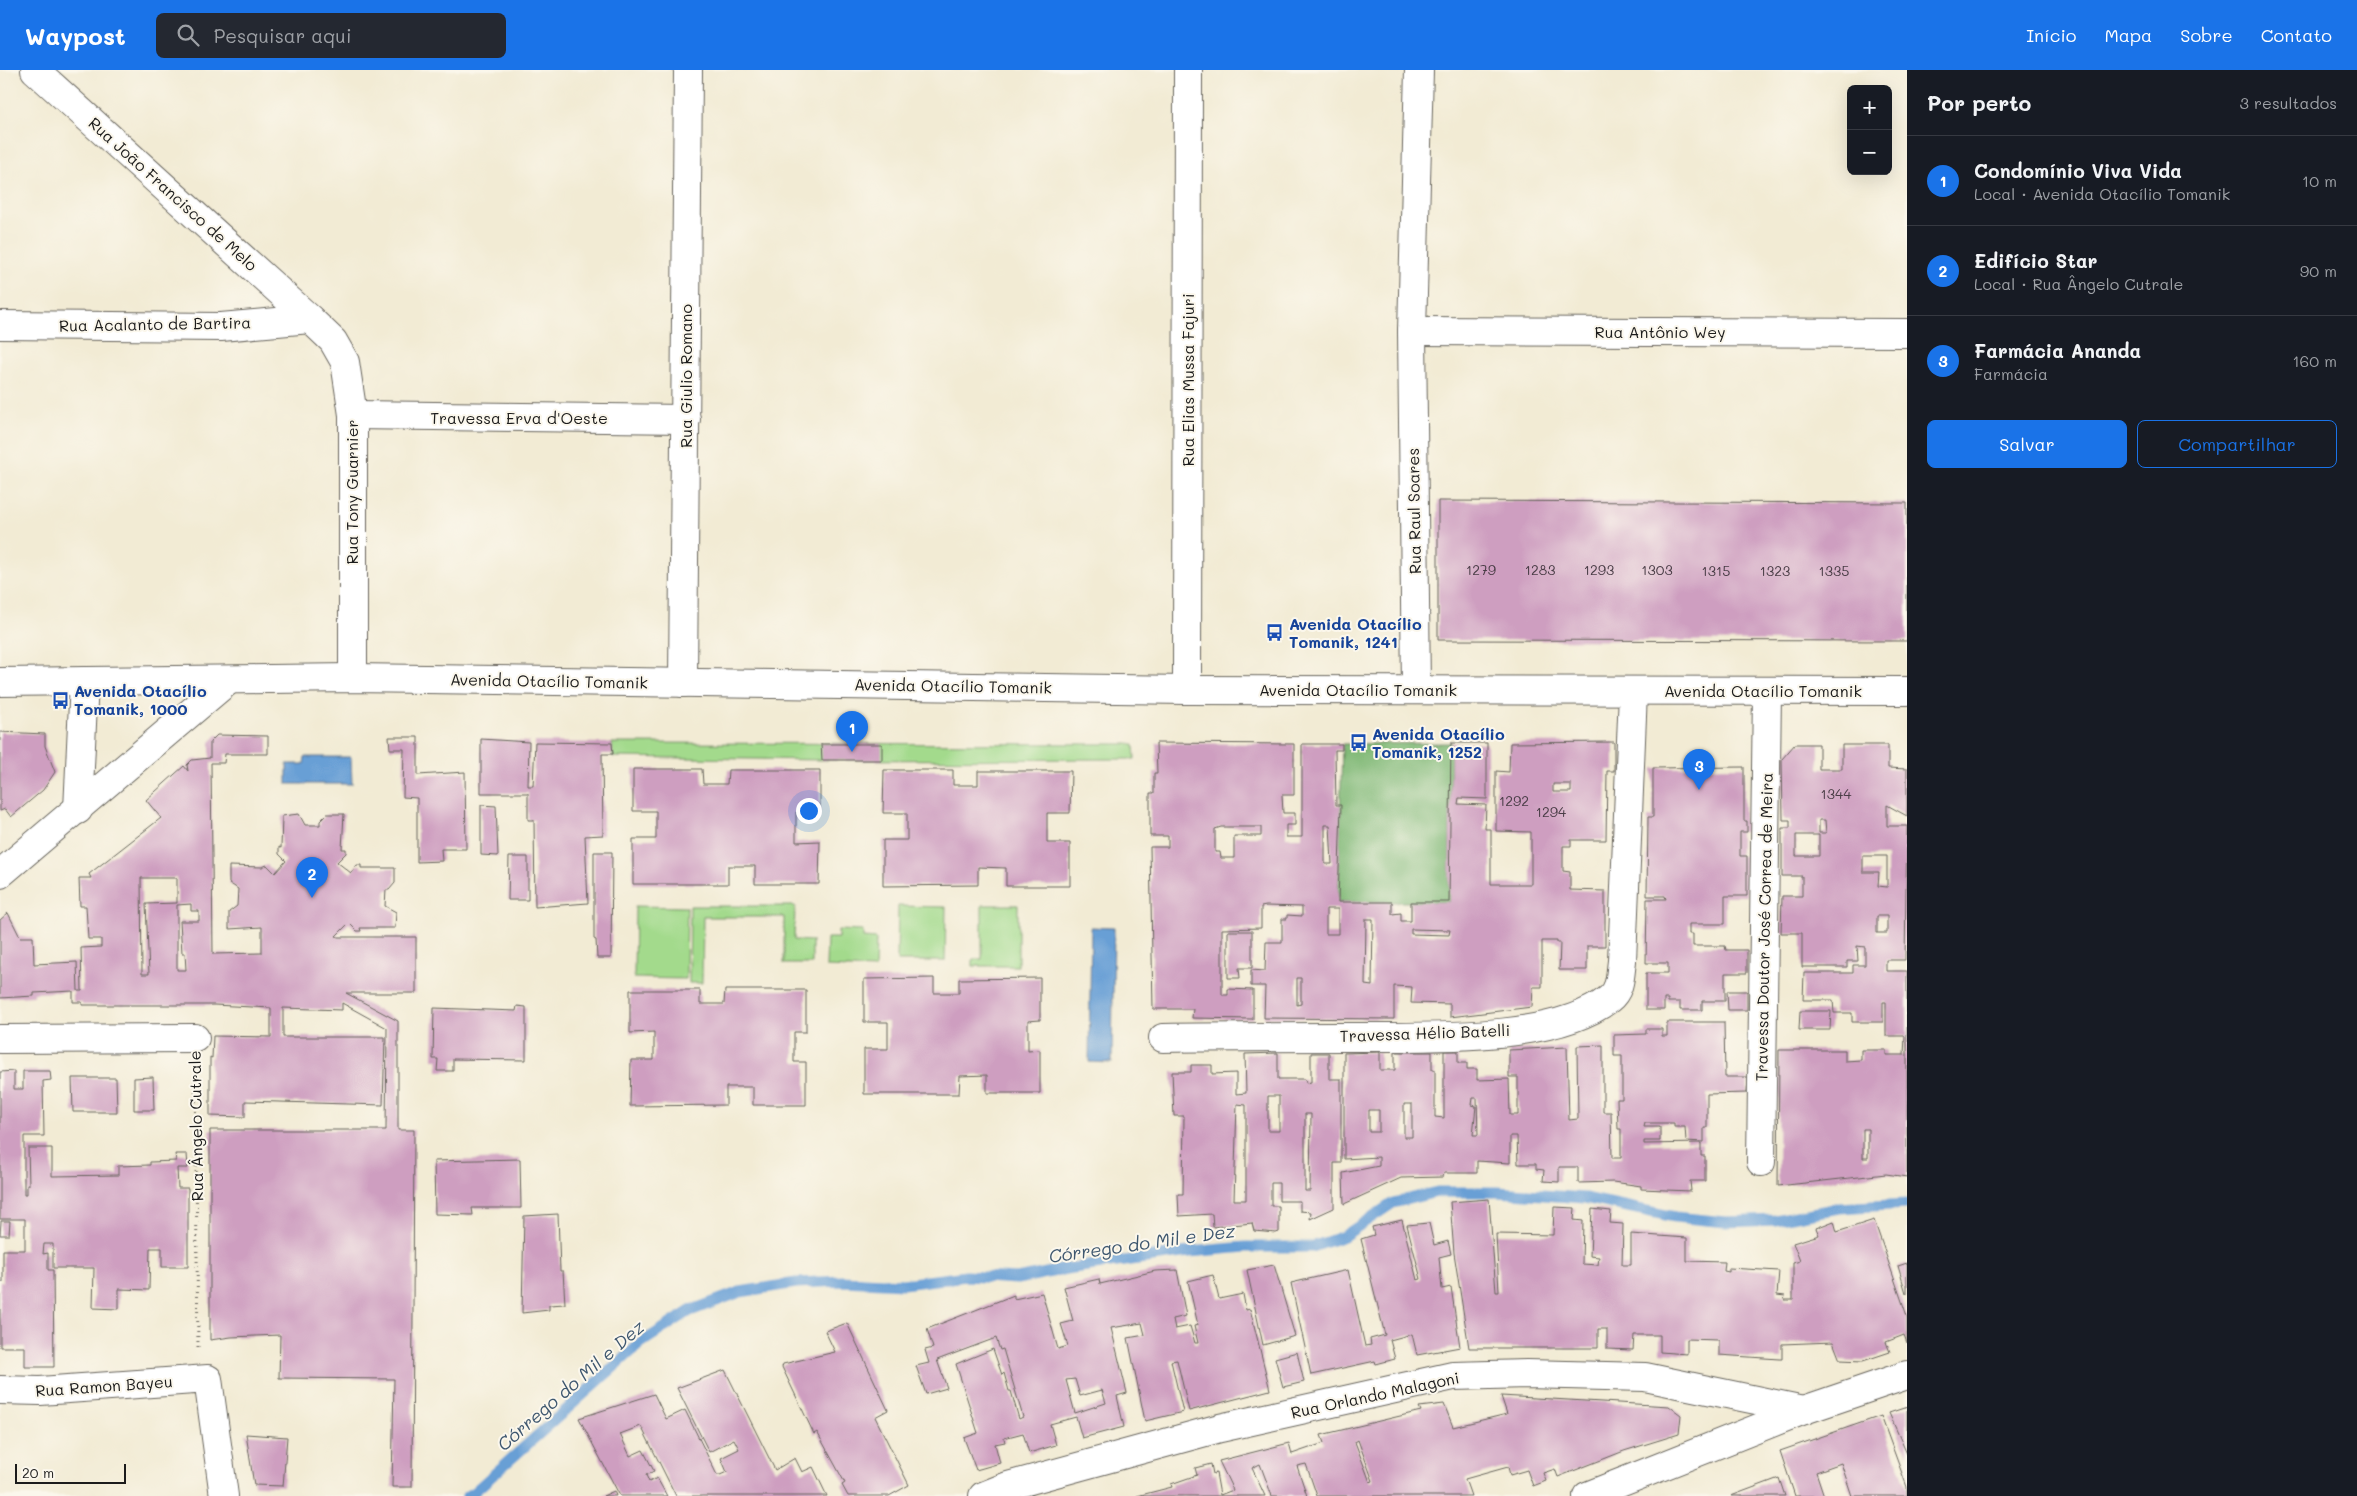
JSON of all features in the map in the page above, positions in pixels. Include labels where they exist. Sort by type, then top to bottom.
[{"type":"street","name":"Rua João Francisco de Melo","points":[[35,70],[310,319]]},
{"type":"street","name":"Rua Giulio Romano","points":[[683,683],[688,70]]},
{"type":"street","name":"Rua Elias Mussa Fajuri","points":[[1187,690],[1188,70]]},
{"type":"street","name":"Rua Raul Soares","points":[[1416,690],[1412,331],[1420,70]]},
{"type":"street","name":"Rua Acalanto de Bartira","points":[[0,325],[221,327],[310,319]]},
{"type":"street","name":"Rua Tony Guarnier","points":[[310,319],[333,340],[344,362],[353,415],[353,678]]},
{"type":"street","name":"Rua Antônio Wey","points":[[1412,331],[1907,333]]},
{"type":"street","name":"Travessa Erva d'Oeste","points":[[353,415],[686,419]]},
{"type":"street","name":"Avenida Otacílio Tomanik","points":[[0,682],[353,678],[1187,690],[1907,691]]},
{"type":"street","points":[[0,874],[78,810],[229,680]]},
{"type":"street","points":[[78,810],[84,681]]},
{"type":"street","name":"Travessa Doutor José Correa de Meira","points":[[1761,1162],[1767,691]]},
{"type":"street","name":"Travessa Hélio Batelli","points":[[1163,1038],[1502,1034],[1566,1020],[1609,999],[1619,989],[1622,961],[1633,692]]},
{"type":"street","name":"Rua Ângelo Cutrale","points":[[0,1039],[195,1038]]},
{"type":"street","name":"Rua Orlando Malagoni","points":[[983,1496],[1008,1486],[1220,1428],[1454,1376],[1527,1374],[1645,1377],[1804,1410]]},
{"type":"street","points":[[1587,1496],[1804,1410],[1907,1375]]},
{"type":"street","points":[[208,1379],[224,1496]]},
{"type":"street","name":"Rua Ramon Bayeu","points":[[0,1390],[40,1391],[208,1379]]},
{"type":"path","name":"Rua Ângelo Cutrale","points":[[195,1038],[198,1346],[208,1379]]},
{"type":"green space","points":[[612,743],[1134,744],[1135,759],[822,760],[613,757]]},
{"type":"green space","points":[[1451,743],[1449,902],[1338,902],[1342,744]]},
{"type":"green space","points":[[982,905],[1018,905],[1018,966],[973,966],[973,959],[982,959]]},
{"type":"green space","points":[[635,906],[687,907],[686,979],[634,978]]},
{"type":"green space","points":[[690,906],[795,906],[794,940],[812,941],[812,964],[784,964],[784,917],[703,917],[702,983],[689,983]]},
{"type":"green space","points":[[898,906],[946,907],[945,961],[897,961]]},
{"type":"green space","points":[[838,930],[863,931],[863,938],[876,939],[875,969],[826,967],[827,938],[838,938]]},
{"type":"water","points":[[305,757],[351,757],[352,784],[287,784],[287,764],[304,764]]},
{"type":"water","points":[[1091,927],[1114,928],[1112,1063],[1089,1062]]},
{"type":"building","points":[[1438,501],[1907,503],[1907,641],[1438,640]]},
{"type":"building","points":[[0,732],[45,734],[45,746],[55,772],[43,790],[11,817],[5,809],[0,811]]},
{"type":"building","points":[[217,735],[268,736],[268,754],[225,754],[224,763],[211,763],[213,954],[262,953],[262,927],[229,929],[229,912],[237,906],[238,889],[229,883],[229,866],[262,867],[267,865],[275,873],[286,861],[279,854],[279,847],[281,848],[282,816],[299,814],[305,825],[320,825],[320,821],[327,814],[344,814],[342,849],[346,849],[346,853],[337,862],[351,873],[357,865],[361,865],[361,868],[395,868],[395,883],[389,890],[386,890],[385,906],[396,912],[395,928],[360,928],[361,931],[357,931],[349,923],[336,936],[416,937],[416,993],[346,993],[398,1021],[398,1130],[414,1130],[412,1487],[392,1487],[394,1379],[279,1378],[280,1335],[210,1340],[210,1130],[386,1130],[387,1028],[342,1003],[342,1010],[283,1008],[283,1037],[385,1037],[383,1105],[245,1101],[245,1117],[210,1116],[210,1057],[212,1058],[213,1036],[271,1037],[271,1008],[214,1005],[82,1005],[82,1002],[73,1002],[73,991],[34,993],[34,996],[0,998],[0,920],[8,913],[20,937],[33,937],[34,964],[77,962],[78,991],[82,991],[81,948],[101,947],[101,939],[88,939],[86,906],[80,906],[79,878],[91,878],[89,874],[161,818],[146,800],[184,766],[188,771],[187,765],[192,760],[210,758],[210,742]],"holes":[[[141,878],[177,878],[177,903],[146,904],[149,974],[142,974]],[[191,904],[191,911],[199,911],[199,921],[180,921],[182,953],[185,953],[186,970],[177,970],[177,905]]]},
{"type":"building","points":[[389,737],[418,737],[418,775],[465,772],[466,849],[441,849],[442,861],[417,862],[417,798],[403,797],[404,749],[390,749]]},
{"type":"building","points":[[481,739],[529,742],[528,786],[533,786],[535,742],[612,743],[613,754],[602,754],[603,835],[585,836],[588,903],[535,907],[534,820],[528,820],[528,793],[481,793]]},
{"type":"building","points":[[1614,742],[1614,771],[1607,771],[1606,840],[1571,840],[1571,846],[1563,846],[1563,871],[1570,872],[1570,890],[1605,891],[1605,946],[1587,946],[1587,970],[1559,970],[1560,943],[1557,943],[1557,941],[1542,941],[1542,987],[1533,987],[1532,1007],[1450,1017],[1450,1004],[1411,1003],[1412,987],[1394,986],[1394,1019],[1264,1018],[1265,986],[1251,986],[1251,970],[1265,971],[1266,942],[1282,942],[1282,919],[1287,919],[1287,915],[1302,916],[1302,907],[1266,906],[1261,907],[1261,928],[1222,929],[1222,995],[1228,995],[1228,989],[1253,990],[1253,1019],[1192,1018],[1193,1009],[1153,1009],[1150,847],[1168,847],[1168,836],[1150,836],[1150,793],[1154,793],[1154,773],[1157,773],[1156,743],[1294,744],[1294,795],[1282,795],[1283,813],[1295,813],[1295,825],[1286,825],[1286,837],[1302,837],[1302,744],[1342,744],[1342,750],[1335,750],[1336,805],[1341,805],[1338,902],[1392,902],[1392,914],[1401,913],[1401,921],[1411,921],[1411,902],[1449,902],[1451,743],[1487,743],[1487,799],[1459,798],[1458,804],[1486,805],[1485,829],[1491,829],[1491,884],[1531,884],[1531,832],[1496,831],[1496,771],[1509,772],[1510,743]],"holes":[[[1553,784],[1571,784],[1571,792],[1553,792]],[[1325,825],[1330,825],[1332,864],[1325,864]],[[1221,827],[1261,827],[1261,836],[1234,836],[1234,858],[1221,858],[1220,852],[1215,852],[1215,829]],[[1326,909],[1338,909],[1338,934],[1326,934]],[[1366,919],[1373,919],[1372,986],[1365,985]],[[1411,929],[1450,930],[1449,935],[1411,934]],[[1297,978],[1301,978],[1301,1004],[1297,1005]]]},
{"type":"building","points":[[821,744],[882,744],[882,760],[822,760]]},
{"type":"building","points":[[1795,744],[1819,744],[1819,769],[1842,769],[1842,745],[1888,745],[1888,768],[1907,769],[1907,816],[1887,805],[1887,826],[1907,826],[1905,960],[1886,960],[1886,971],[1907,971],[1907,1177],[1886,1174],[1778,1186],[1779,1050],[1845,1050],[1845,1061],[1861,1060],[1861,1050],[1886,1050],[1886,1055],[1904,1055],[1905,1036],[1886,1036],[1886,1002],[1883,1002],[1883,1022],[1852,1022],[1852,1013],[1834,1013],[1833,1000],[1803,1000],[1804,973],[1853,973],[1853,965],[1865,965],[1865,947],[1857,946],[1858,961],[1847,961],[1847,967],[1802,967],[1802,933],[1781,933],[1782,896],[1802,896],[1802,876],[1782,876],[1782,828],[1790,828],[1790,820],[1783,820],[1782,759]],"holes":[[[1819,820],[1825,820],[1826,833],[1819,833]],[[1796,835],[1819,835],[1819,856],[1796,856]],[[1863,856],[1887,856],[1887,887],[1878,886],[1879,872],[1863,872]],[[1877,916],[1887,916],[1887,933],[1877,933]],[[1863,1129],[1868,1129],[1868,1158],[1863,1158]]]},
{"type":"building","points":[[1744,767],[1744,821],[1747,821],[1747,832],[1740,832],[1740,856],[1747,856],[1747,896],[1725,896],[1725,924],[1689,924],[1689,934],[1693,934],[1693,946],[1725,946],[1726,950],[1747,950],[1747,973],[1725,973],[1725,1001],[1702,1001],[1702,1010],[1680,1010],[1680,1002],[1668,1002],[1668,999],[1664,999],[1664,1010],[1646,1010],[1646,973],[1668,973],[1668,963],[1646,963],[1647,899],[1666,899],[1665,896],[1647,896],[1648,817],[1653,817],[1653,768]]},
{"type":"building","points":[[633,769],[702,769],[703,784],[727,784],[728,770],[820,770],[820,812],[796,812],[796,842],[820,841],[819,884],[755,884],[755,866],[728,866],[728,884],[633,884],[633,839],[656,839],[656,811],[633,811]]},
{"type":"building","points":[[884,770],[953,770],[953,785],[978,785],[978,771],[1071,771],[1070,813],[1047,813],[1047,843],[1070,843],[1070,886],[1006,886],[1006,868],[978,867],[978,885],[883,886],[883,840],[907,840],[907,813],[883,813]]},
{"type":"building","points":[[481,805],[496,806],[498,856],[481,855]]},
{"type":"building","points":[[594,852],[612,852],[611,958],[597,958],[596,940],[594,939]]},
{"type":"building","points":[[509,857],[528,857],[528,900],[508,900]]},
{"type":"building","points":[[1228,931],[1252,931],[1252,968],[1239,968],[1240,978],[1228,978]]},
{"type":"building","points":[[934,978],[934,993],[959,993],[959,979],[1040,978],[1040,1020],[1028,1021],[1028,1051],[1040,1050],[1040,1093],[987,1093],[987,1075],[960,1076],[959,1094],[864,1094],[864,1049],[888,1049],[888,1022],[864,1022],[864,979]]},
{"type":"building","points":[[630,990],[700,990],[700,1004],[724,1004],[725,990],[806,990],[806,1032],[794,1032],[794,1062],[806,1062],[806,1105],[753,1105],[753,1087],[726,1087],[726,1105],[630,1106],[631,1060],[654,1060],[654,1032],[630,1033]]},
{"type":"building","points":[[1727,991],[1747,991],[1747,1010],[1728,1010]]},
{"type":"building","points":[[517,1006],[526,1007],[526,1060],[453,1059],[453,1071],[437,1071],[438,1059],[433,1059],[434,1008],[516,1011]]},
{"type":"building","points":[[1800,1011],[1831,1011],[1830,1030],[1799,1030]]},
{"type":"building","points":[[1667,1022],[1724,1022],[1725,1077],[1748,1077],[1747,1093],[1707,1094],[1707,1128],[1704,1128],[1704,1142],[1686,1141],[1685,1127],[1674,1127],[1674,1123],[1645,1123],[1644,1127],[1660,1127],[1660,1141],[1644,1141],[1644,1144],[1701,1143],[1701,1156],[1705,1156],[1705,1181],[1690,1181],[1691,1191],[1641,1189],[1641,1186],[1613,1182],[1578,1183],[1578,1167],[1559,1167],[1559,1182],[1543,1181],[1544,1170],[1536,1169],[1536,1164],[1518,1164],[1517,1136],[1510,1136],[1510,1163],[1477,1161],[1477,1173],[1444,1173],[1443,1177],[1401,1178],[1344,1204],[1343,1173],[1379,1166],[1379,1157],[1344,1159],[1344,1053],[1380,1052],[1380,1070],[1395,1070],[1395,1052],[1432,1052],[1432,1070],[1435,1070],[1435,1117],[1444,1118],[1444,1051],[1458,1051],[1458,1063],[1467,1063],[1467,1069],[1477,1069],[1477,1080],[1509,1079],[1510,1115],[1518,1115],[1518,1077],[1509,1077],[1509,1050],[1567,1047],[1569,1120],[1578,1119],[1577,1046],[1603,1045],[1603,1112],[1611,1112],[1612,1158],[1621,1158],[1621,1129],[1618,1129],[1617,1099],[1622,1099],[1622,1056],[1614,1056],[1614,1035],[1646,1034],[1646,1029],[1662,1029],[1662,1036],[1667,1036]],"holes":[[[1473,1098],[1477,1098],[1478,1135],[1473,1135],[1476,1106],[1472,1105]],[[1404,1104],[1412,1104],[1412,1137],[1404,1137]],[[1369,1110],[1379,1110],[1379,1132],[1369,1132]]]},
{"type":"building","points":[[1278,1053],[1278,1079],[1305,1079],[1306,1083],[1311,1082],[1311,1053],[1329,1053],[1329,1079],[1341,1079],[1341,1163],[1334,1163],[1334,1208],[1310,1219],[1311,1212],[1300,1211],[1300,1201],[1279,1201],[1279,1183],[1271,1183],[1271,1206],[1279,1206],[1279,1232],[1276,1233],[1254,1231],[1252,1223],[1213,1227],[1212,1214],[1179,1216],[1178,1194],[1183,1194],[1184,1116],[1174,1116],[1172,1072],[1191,1072],[1191,1065],[1212,1065],[1212,1074],[1236,1073],[1236,1094],[1246,1093],[1245,1054]],"holes":[[[1268,1096],[1279,1096],[1279,1131],[1268,1131]],[[1237,1104],[1246,1105],[1246,1200],[1234,1200]],[[1305,1114],[1311,1114],[1310,1191],[1305,1191]]]},
{"type":"building","points":[[14,1071],[14,1089],[23,1089],[23,1071],[50,1071],[51,1080],[43,1081],[44,1136],[24,1136],[24,1194],[27,1194],[27,1185],[29,1185],[28,1148],[52,1148],[52,1176],[118,1175],[118,1166],[150,1165],[150,1162],[176,1161],[175,1154],[187,1154],[188,1168],[177,1168],[178,1188],[188,1188],[188,1267],[162,1267],[162,1248],[150,1248],[149,1290],[119,1289],[119,1309],[93,1308],[94,1268],[53,1268],[53,1244],[44,1244],[43,1254],[48,1253],[48,1270],[53,1270],[54,1367],[25,1367],[25,1347],[0,1347],[0,1282],[3,1282],[3,1250],[25,1250],[25,1219],[0,1219],[0,1072]]},
{"type":"building","points":[[153,1077],[154,1110],[134,1110],[134,1078]]},
{"type":"building","points":[[72,1078],[116,1078],[117,1112],[73,1112]]},
{"type":"building","points":[[520,1159],[521,1208],[472,1208],[473,1215],[435,1214],[434,1161]]},
{"type":"building","points":[[1489,1199],[1496,1292],[1499,1292],[1496,1234],[1553,1235],[1554,1207],[1575,1208],[1574,1220],[1583,1221],[1582,1264],[1598,1265],[1599,1257],[1590,1256],[1592,1209],[1611,1211],[1610,1223],[1623,1224],[1622,1265],[1631,1265],[1631,1234],[1687,1238],[1687,1261],[1725,1262],[1724,1271],[1729,1272],[1729,1268],[1779,1271],[1777,1295],[1785,1296],[1784,1300],[1793,1300],[1793,1263],[1800,1261],[1793,1243],[1819,1235],[1816,1228],[1834,1221],[1837,1232],[1874,1220],[1907,1316],[1907,1343],[1904,1335],[1886,1342],[1890,1352],[1863,1361],[1840,1360],[1833,1342],[1782,1344],[1782,1359],[1779,1359],[1719,1355],[1719,1340],[1687,1339],[1687,1354],[1660,1352],[1660,1335],[1634,1335],[1633,1350],[1607,1349],[1607,1329],[1598,1329],[1598,1348],[1469,1348],[1454,1253],[1450,1202]]},
{"type":"building","points":[[558,1214],[560,1271],[563,1271],[565,1304],[549,1305],[549,1310],[522,1313],[524,1216]]},
{"type":"building","points":[[1402,1220],[1417,1280],[1421,1279],[1407,1225],[1429,1223],[1434,1245],[1448,1241],[1451,1254],[1439,1257],[1442,1289],[1451,1287],[1460,1347],[1417,1355],[1412,1334],[1390,1340],[1395,1359],[1376,1364],[1375,1361],[1311,1375],[1291,1283],[1348,1270],[1365,1346],[1371,1345],[1370,1339],[1385,1335],[1361,1239],[1374,1235],[1372,1227]]},
{"type":"building","points":[[1,1221],[10,1221],[9,1235],[0,1235]]},
{"type":"building","points":[[1907,1263],[1907,1293],[1906,1293],[1898,1266]]},
{"type":"building","points":[[1274,1265],[1295,1336],[1263,1345],[1247,1270]]},
{"type":"building","points":[[1177,1270],[1186,1316],[1173,1319],[1175,1329],[1190,1326],[1195,1343],[1198,1343],[1194,1326],[1198,1325],[1188,1281],[1213,1275],[1219,1299],[1243,1294],[1246,1310],[1250,1309],[1270,1390],[1189,1411],[1177,1360],[1171,1361],[1183,1412],[1145,1421],[1128,1338],[1145,1335],[1142,1323],[1111,1328],[1127,1393],[1117,1396],[1124,1427],[1082,1438],[1076,1417],[1050,1424],[1056,1445],[1029,1453],[1023,1433],[1004,1438],[1005,1442],[995,1444],[1000,1463],[976,1470],[964,1438],[978,1433],[956,1364],[993,1349],[1002,1375],[1004,1373],[1009,1391],[1011,1391],[1019,1419],[1023,1417],[1003,1349],[1000,1350],[996,1338],[937,1360],[947,1388],[926,1394],[916,1366],[929,1363],[925,1350],[933,1348],[927,1329],[1014,1295],[1014,1299],[1042,1293],[1058,1349],[1068,1346],[1061,1324],[1073,1321],[1064,1287],[1099,1279],[1100,1284],[1155,1271]],"holes":[[[1075,1379],[1080,1396],[1102,1390],[1106,1403],[1075,1413],[1066,1380]]]},
{"type":"building","points":[[847,1323],[888,1410],[875,1417],[909,1485],[889,1496],[848,1496],[842,1485],[845,1483],[817,1432],[814,1434],[782,1367],[783,1364],[835,1352],[825,1331]]},
{"type":"building","points":[[1297,1352],[1304,1382],[1283,1387],[1275,1358]]},
{"type":"building","points":[[725,1370],[775,1470],[795,1458],[802,1472],[813,1467],[827,1496],[676,1496],[641,1426],[620,1434],[630,1456],[643,1450],[654,1471],[646,1475],[649,1482],[657,1478],[667,1496],[620,1496],[579,1418],[654,1394],[666,1419],[685,1410],[717,1475],[720,1475],[727,1472],[721,1458],[739,1449],[734,1439],[709,1452],[677,1388]]},
{"type":"building","points":[[1501,1396],[1669,1406],[1681,1415],[1679,1434],[1624,1451],[1558,1477],[1555,1469],[1543,1473],[1546,1481],[1533,1486],[1527,1470],[1510,1475],[1508,1467],[1465,1479],[1471,1496],[1317,1496],[1306,1464],[1297,1466],[1307,1496],[1272,1496],[1260,1464],[1252,1468],[1265,1496],[1137,1496],[1172,1487],[1171,1484],[1197,1475],[1195,1468],[1211,1464],[1213,1474],[1216,1473],[1220,1495],[1233,1490],[1219,1461],[1289,1443],[1292,1454],[1324,1443],[1321,1435],[1421,1411],[1419,1407],[1444,1404],[1453,1427],[1507,1414]],"holes":[[[1358,1440],[1373,1481],[1370,1482],[1355,1442]]]},
{"type":"building","points":[[1907,1407],[1907,1454],[1889,1413]]},
{"type":"building","points":[[1881,1416],[1907,1487],[1907,1496],[1852,1496],[1841,1463],[1816,1472],[1824,1496],[1795,1496],[1780,1451]]},
{"type":"building","points":[[246,1434],[287,1437],[283,1486],[254,1485]]},
{"type":"building","points":[[1779,1478],[1785,1496],[1731,1496]]},
{"type":"building","points":[[614,1491],[616,1496],[603,1496]]},
{"type":"waterway","name":"Córrego do Mil e Dez","points":[[467,1496],[474,1492],[641,1343],[690,1311],[740,1292],[796,1283],[843,1281],[903,1284],[966,1276],[1017,1279],[1066,1269],[1189,1252],[1246,1247],[1312,1247],[1344,1236],[1393,1203],[1437,1192],[1498,1192],[1585,1198],[1675,1217],[1726,1222],[1775,1220],[1839,1208],[1907,1204]]},
{"type":"place","name":"Avenida Otacílio Tomanik, 1241","points":[[1275,633]]},
{"type":"place","name":"Avenida Otacílio Tomanik, 1000","points":[[60,700]]},
{"type":"place","name":"Avenida Otacílio Tomanik, 1252","points":[[1358,743]]},
{"type":"place","name":"Condomínio Viva Vida","points":[[852,752]]},
{"type":"place","name":"Farmácia Ananda","points":[[1699,790]]},
{"type":"place","name":"Edifício Star","points":[[312,898]]}]
